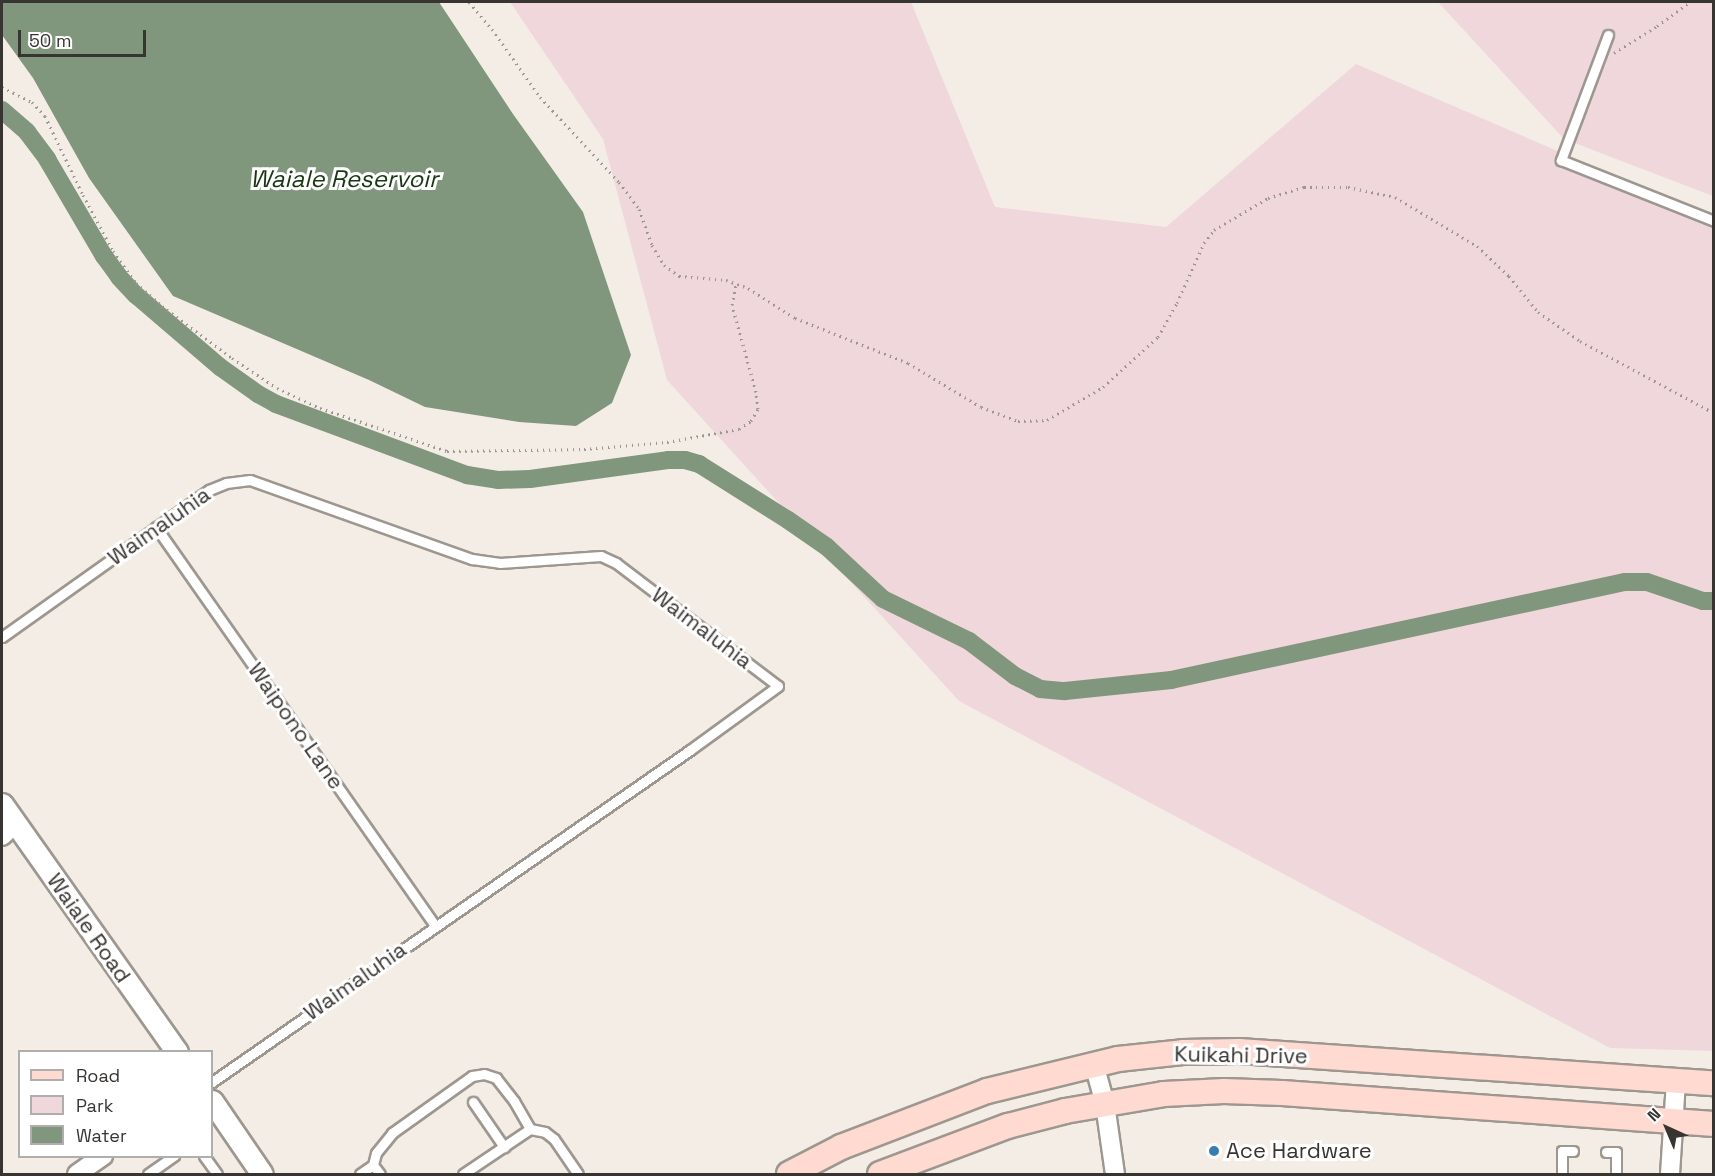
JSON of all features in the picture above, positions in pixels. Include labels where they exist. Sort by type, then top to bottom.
[{"type":"main road","name":"Kuikahi Drive","points":[[789,1174],[841,1147],[987,1091],[1094,1064],[1183,1052],[1239,1051],[1713,1083]]},
{"type":"main road","name":"Kuikahi Drive","points":[[880,1174],[1008,1126],[1065,1111],[1164,1094],[1259,1092],[1713,1124]]},
{"type":"street","name":"Waiale Road","points":[[2,804],[8,830],[175,1050]]},
{"type":"street","points":[[1094,1064],[1105,1104],[1115,1174]]},
{"type":"street","points":[[1670,1174],[1676,1081]]},
{"type":"street","points":[[213,1102],[262,1174]]},
{"type":"street","points":[[77,1174],[100,1158]]},
{"type":"lane","points":[[1608,35],[1561,160],[1713,221]]},
{"type":"lane","name":"Waimaluhia","points":[[2,637],[208,490],[226,483],[250,480],[276,487],[472,559],[500,563],[601,556],[616,563],[778,686],[690,750],[213,1081]]},
{"type":"lane","name":"Waipono Lane","points":[[156,527],[435,925]]},
{"type":"lane","points":[[360,1174],[373,1165],[376,1152],[392,1133],[472,1076],[484,1074],[496,1078],[514,1101],[530,1130]]},
{"type":"lane","points":[[473,1102],[504,1147]]},
{"type":"lane","points":[[463,1174],[530,1130],[545,1132],[554,1139],[578,1174]]},
{"type":"lane","points":[[1565,1173],[1562,1151],[1573,1151]]},
{"type":"lane","points":[[1606,1152],[1616,1152],[1613,1174]]},
{"type":"lane","points":[[148,1174],[171,1158]]},
{"type":"lane","points":[[205,1158],[217,1174]]},
{"type":"lane","points":[[373,1165],[380,1174]]},
{"type":"path","points":[[469,2],[492,29],[540,97],[619,182],[639,209],[652,245],[664,265],[679,276],[726,280],[736,284],[795,318],[908,363],[981,407],[1018,421],[1047,420],[1103,387],[1158,337],[1177,303],[1204,243],[1224,221],[1268,198],[1304,187],[1348,187],[1395,197],[1477,246],[1509,276],[1538,312],[1580,340],[1713,413]]},
{"type":"path","points":[[1598,63],[1658,27],[1689,2]]},
{"type":"path","points":[[2,87],[32,102],[45,116],[113,251],[136,282],[162,306],[277,388],[320,408],[447,450],[584,449],[667,442],[739,429],[752,421],[758,408],[756,392],[732,305],[736,284]]},
{"type":"green space","points":[[510,2],[911,2],[995,207],[1166,227],[1356,64],[1713,218],[1713,1051],[1610,1048],[959,701],[667,380],[603,139]]},
{"type":"green space","points":[[1438,2],[1713,2],[1713,196],[1564,139]]},
{"type":"water","name":"Waiale Reservoir","points":[[2,2],[439,2],[513,114],[583,212],[631,355],[612,403],[576,426],[519,422],[425,407],[369,380],[173,296],[89,178],[33,78],[2,35]]},
{"type":"waterway","points":[[2,110],[27,132],[47,159],[104,256],[119,277],[136,295],[220,367],[258,394],[276,404],[467,475],[498,480],[530,479],[668,460],[685,460],[699,464],[827,547],[883,599],[969,641],[1015,676],[1040,689],[1065,691],[1171,680],[1625,582],[1647,582],[1703,601],[1714,601]]},
{"type":"place","name":"Ace Hardware","points":[[1214,1151]]}]
